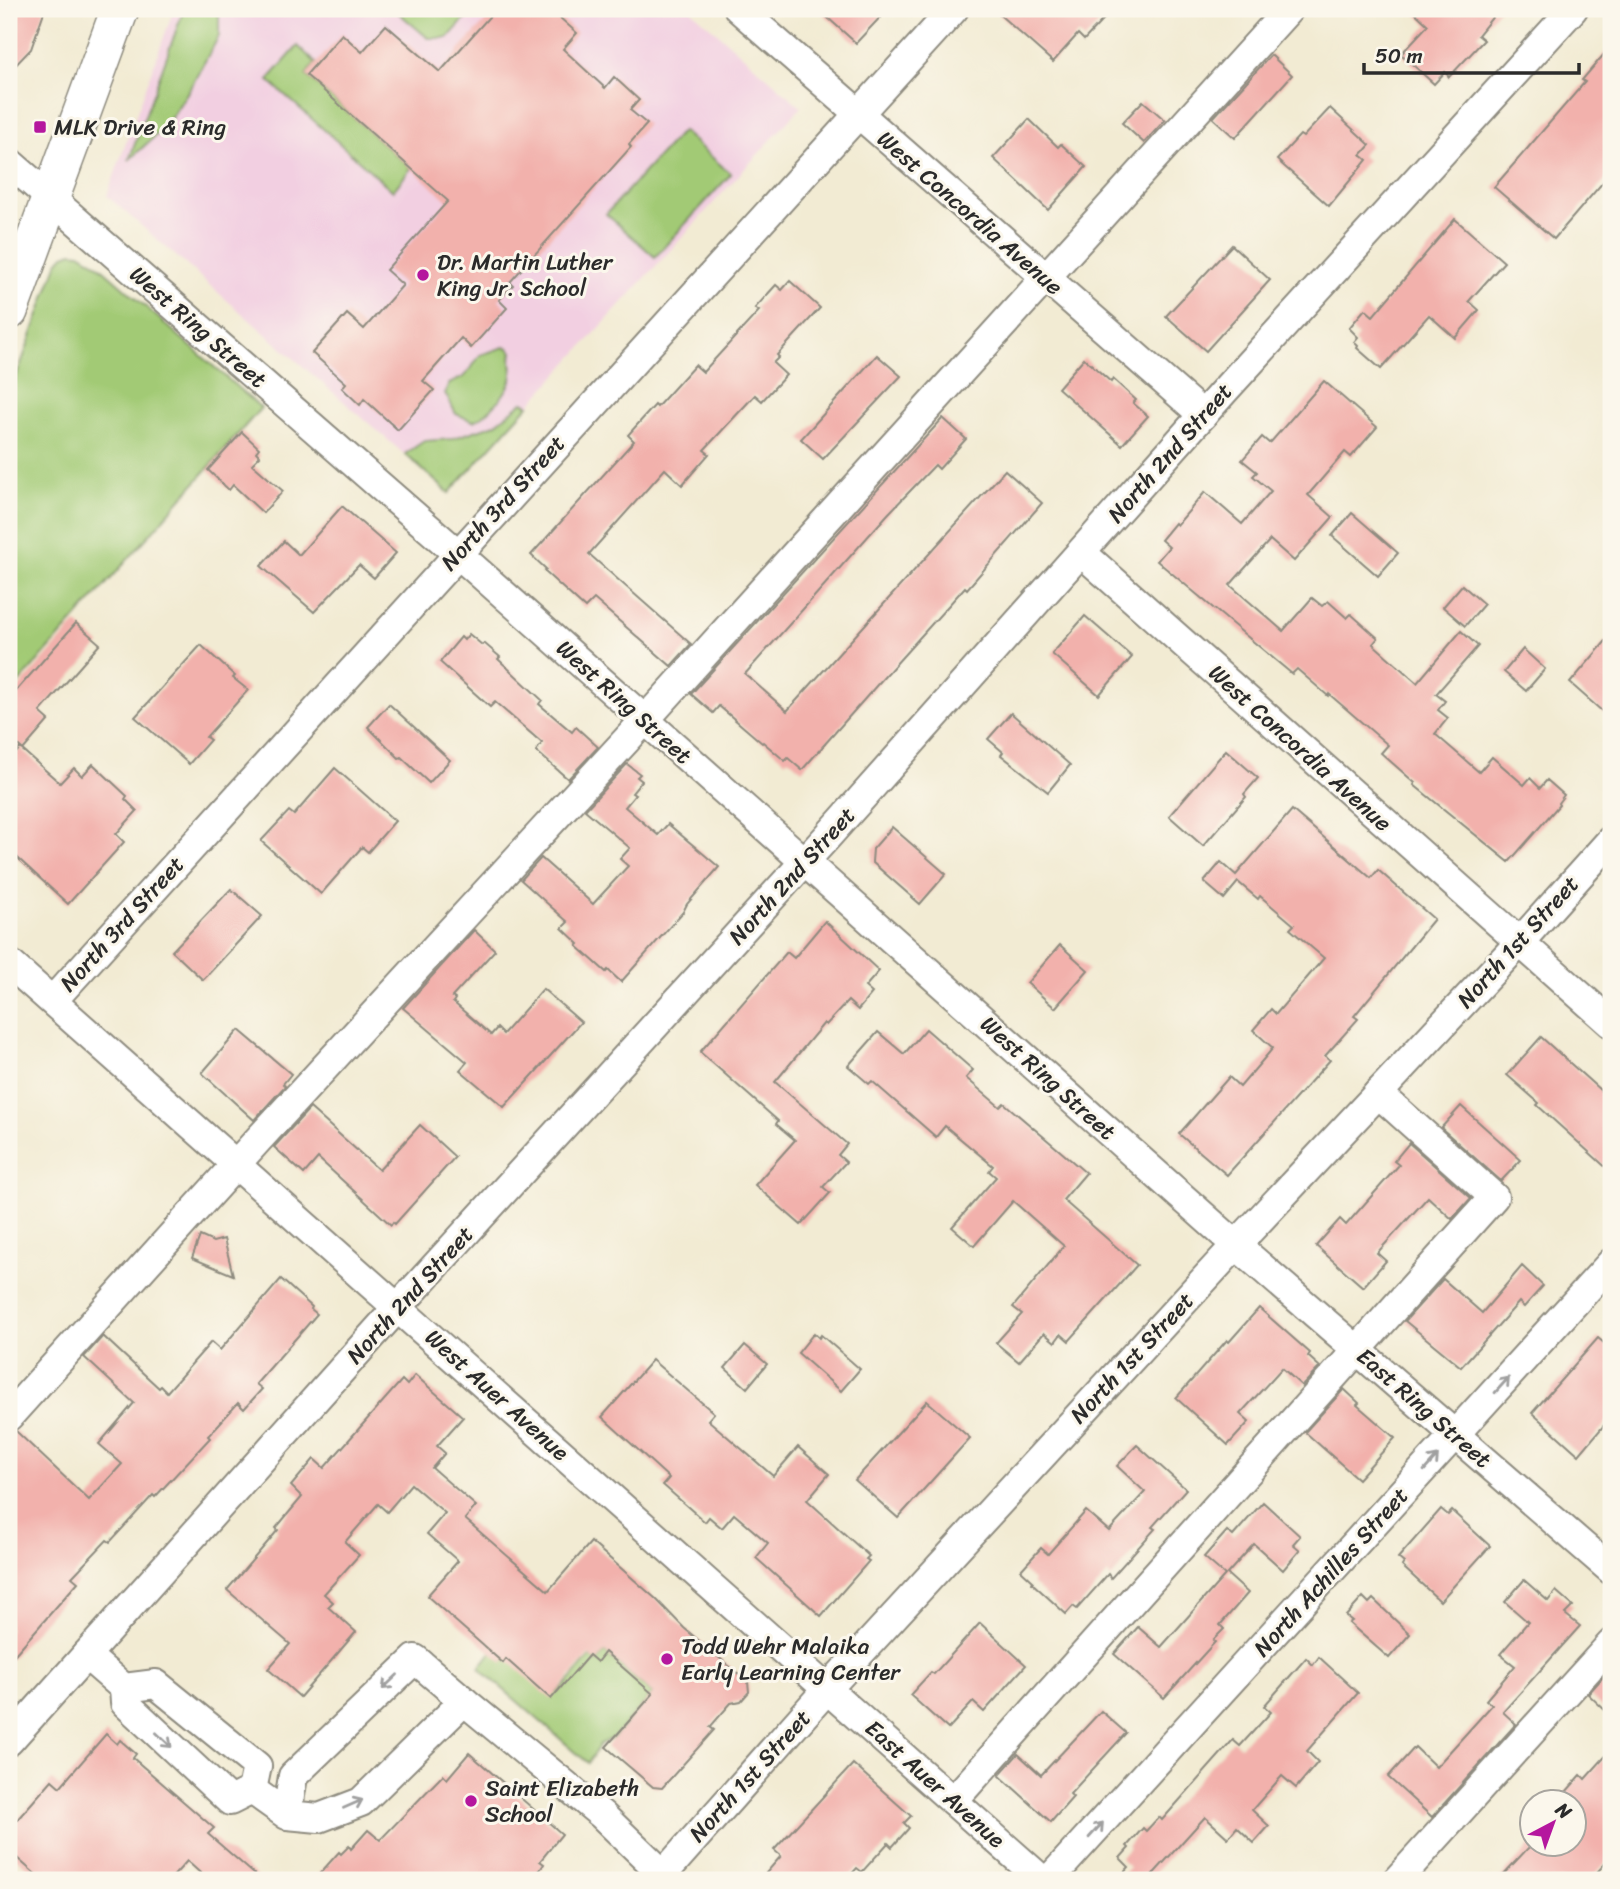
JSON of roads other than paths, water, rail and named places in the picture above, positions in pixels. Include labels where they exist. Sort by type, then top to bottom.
[{"type":"main road","points":[[9,311],[120,9]]},
{"type":"street","name":"West Concordia Avenue","points":[[739,9],[1203,415]]},
{"type":"street","name":"North 3rd Street","points":[[53,1000],[954,9]]},
{"type":"street","points":[[9,1416],[1289,9]]},
{"type":"street","name":"North 2nd Street","points":[[9,1741],[398,1307],[804,862],[1203,415],[1573,9]]},
{"type":"street","name":"West Ring Street","points":[[9,162],[457,553],[1236,1245]]},
{"type":"street","name":"West Concordia Avenue","points":[[1082,553],[1611,1023]]},
{"type":"street","name":"North 1st Street","points":[[660,1877],[828,1688],[1236,1245],[1519,943],[1611,840]]},
{"type":"street","name":"West Auer Avenue","points":[[9,963],[828,1688]]},
{"type":"street","points":[[953,1801],[1494,1197],[1378,1093]]},
{"type":"street","name":"East Ring Street","points":[[1236,1245],[1611,1570]]},
{"type":"street","name":"North Achilles Street","points":[[1049,1880],[1611,1263]]},
{"type":"street","points":[[1397,1880],[1611,1644]]},
{"type":"street","points":[[86,1655],[124,1689],[125,1703],[230,1801],[252,1790]]},
{"type":"street","points":[[287,1815],[293,1776],[415,1659],[602,1815],[660,1877]]},
{"type":"street","points":[[124,1689],[156,1684],[257,1766],[252,1790]]},
{"type":"street","name":"East Auer Avenue","points":[[828,1688],[1042,1880]]},
{"type":"street","points":[[252,1790],[287,1815],[319,1818],[361,1802],[464,1701]]},
{"type":"place","name":"MLK Drive & Ring","points":[[40,127]]},
{"type":"place","name":"Dr. Martin Luther King Jr. School","points":[[423,275]]},
{"type":"place","name":"Todd Wehr Malaika Early Learning Center","points":[[667,1659]]},
{"type":"place","name":"Saint Elizabeth School","points":[[471,1801]]}]
